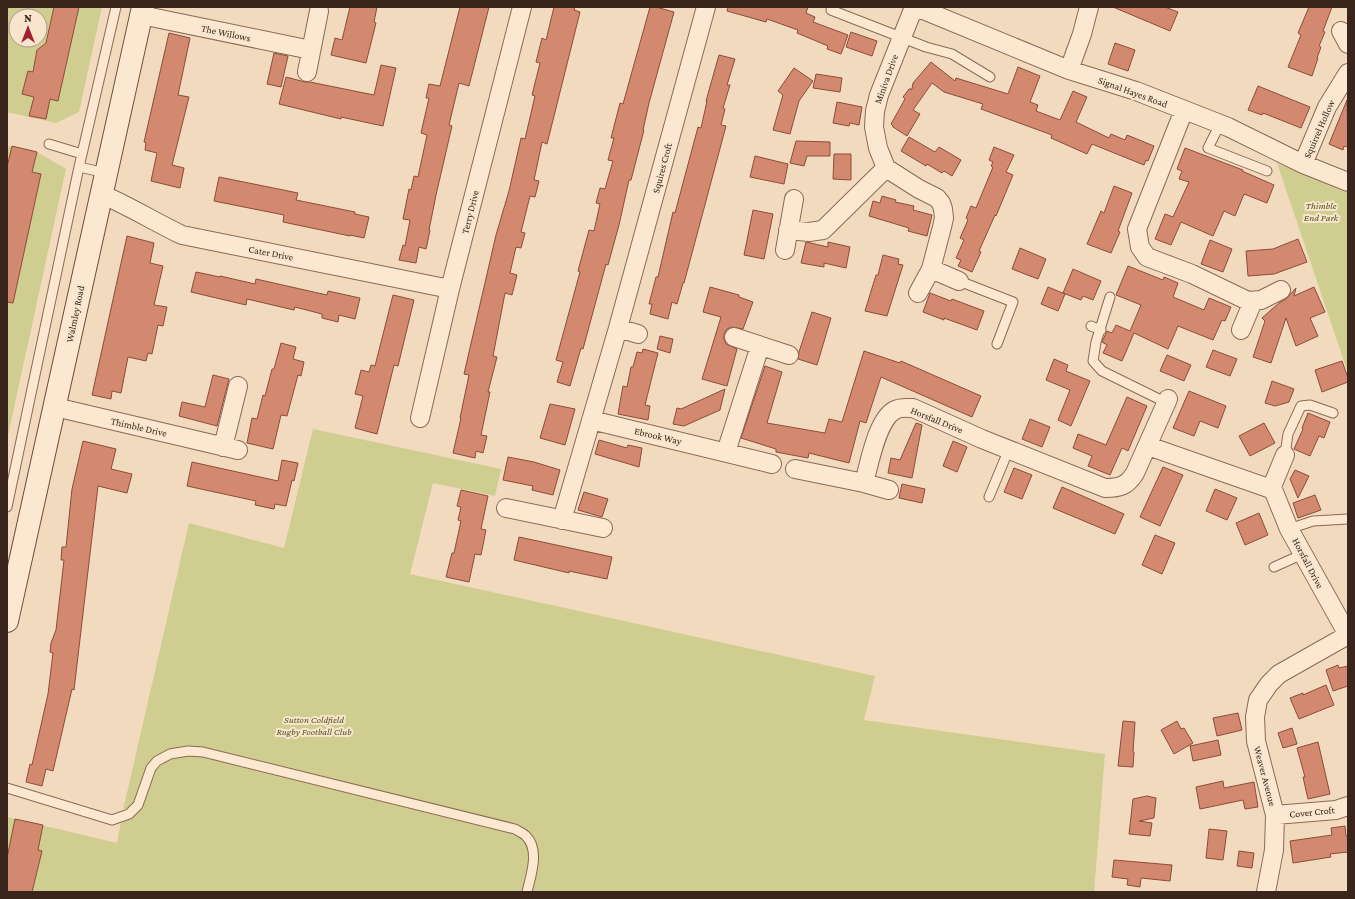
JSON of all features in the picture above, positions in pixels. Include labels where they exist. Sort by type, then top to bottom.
[{"type":"main road","name":"Walmley Road","points":[[7,622],[142,11]]},
{"type":"street","name":"Terry Drive","points":[[420,418],[450,289],[522,7]]},
{"type":"street","name":"Squires Croft","points":[[562,520],[618,328],[706,7]]},
{"type":"street","name":"Miniva Drive","points":[[886,168],[878,148],[874,127],[875,111],[879,95],[915,7]]},
{"type":"street","name":"Signal Hayes Road","points":[[915,7],[1069,70],[1136,91],[1220,124],[1303,164],[1348,182]]},
{"type":"street","points":[[1069,70],[1082,34],[1089,7]]},
{"type":"street","points":[[307,72],[321,9]]},
{"type":"street","name":"The Willows","points":[[142,11],[311,50]]},
{"type":"street","name":"Squirrel Hollow","points":[[1303,164],[1327,107],[1348,74]]},
{"type":"street","points":[[1184,110],[1137,229],[1140,247],[1147,257],[1192,274],[1248,301],[1261,300],[1281,290]]},
{"type":"street","points":[[788,230],[809,232],[823,230],[886,168],[919,189],[937,198],[943,209],[943,222],[931,269],[918,293]]},
{"type":"street","name":"Cater Drive","points":[[101,194],[124,204],[149,219],[182,235],[450,289]]},
{"type":"street","points":[[785,250],[794,199]]},
{"type":"street","points":[[931,269],[959,281]]},
{"type":"street","points":[[1241,330],[1253,301]]},
{"type":"street","points":[[618,328],[638,334]]},
{"type":"street","points":[[734,337],[789,355]]},
{"type":"street","points":[[726,452],[760,346]]},
{"type":"street","name":"Thimble Drive","points":[[55,407],[231,448],[238,386]]},
{"type":"street","name":"Horsfall Drive","points":[[864,483],[879,430],[884,421],[896,409],[913,408],[1105,488],[1118,488],[1131,480],[1135,473],[1167,401]]},
{"type":"street","name":"Ebrook Way","points":[[591,420],[772,464]]},
{"type":"street","points":[[1148,446],[1270,489],[1285,455]]},
{"type":"street","points":[[795,469],[864,483],[889,490]]},
{"type":"street","name":"Horsfall Drive","points":[[1270,489],[1274,492],[1289,528],[1348,635]]},
{"type":"street","points":[[506,508],[603,528]]},
{"type":"street","name":"Weaver Avenue","points":[[1266,892],[1274,850],[1275,815],[1256,741],[1255,717],[1258,700],[1269,684],[1279,674],[1348,635]]},
{"type":"street","name":"Cover Croft","points":[[1275,815],[1336,810],[1348,806]]},
{"type":"lane","points":[[7,507],[79,167],[116,7]]},
{"type":"lane","points":[[831,10],[926,47],[952,54],[990,77]]},
{"type":"lane","points":[[1220,124],[1208,148],[1266,171]]},
{"type":"lane","points":[[49,144],[82,154]]},
{"type":"lane","points":[[79,167],[106,173]]},
{"type":"lane","points":[[959,281],[1013,302],[997,344]]},
{"type":"lane","name":"Horsfall Drive","points":[[1110,297],[1096,342],[1093,361],[1102,371],[1167,401]]},
{"type":"lane","points":[[1091,326],[1100,330]]},
{"type":"lane","points":[[1285,455],[1288,434],[1301,406],[1310,405],[1333,413]]},
{"type":"lane","points":[[988,497],[1009,449]]},
{"type":"lane","points":[[1289,528],[1313,521],[1348,519]]},
{"type":"lane","points":[[1274,567],[1303,554]]},
{"type":"lane","points":[[7,788],[112,820],[129,814],[138,805],[151,768],[156,761],[170,754],[188,751],[203,752],[515,829],[526,836],[531,846],[534,860],[527,892]]},
{"type":"green space","points":[[7,7],[102,7],[79,112],[56,123],[7,112]]},
{"type":"green space","points":[[12,146],[37,152],[66,169],[7,440],[7,147]]},
{"type":"green space","name":"Thimble End Park","points":[[1277,163],[1348,193],[1348,373]]},
{"type":"green space","name":"Sutton Coldfield Rugby Football Club","points":[[313,429],[501,469],[495,496],[433,483],[410,574],[875,676],[864,720],[1105,754],[1094,892],[7,892],[7,817],[117,843],[124,806],[189,523],[284,548]]},
{"type":"building","points":[[54,7],[79,7],[58,101],[50,99],[46,119],[29,116],[34,97],[22,94],[28,71],[33,72],[37,50],[40,48],[48,48],[48,34]]},
{"type":"building","points":[[350,7],[377,7],[374,22],[376,23],[366,63],[331,55],[335,38],[342,40]]},
{"type":"building","points":[[460,7],[489,7],[469,86],[459,83],[449,125],[452,126],[436,195],[426,249],[419,247],[416,263],[399,260],[403,245],[405,246],[410,220],[403,219],[409,189],[411,190],[414,176],[418,177],[427,135],[421,133],[429,98],[426,98],[429,84],[440,86]]},
{"type":"building","points":[[554,7],[575,7],[574,10],[580,12],[547,144],[542,142],[534,180],[539,181],[535,197],[530,196],[521,232],[525,233],[521,248],[516,247],[510,273],[517,275],[512,295],[505,293],[493,356],[497,357],[488,392],[490,392],[481,435],[487,436],[483,453],[476,451],[475,458],[453,453],[469,375],[464,374],[496,235],[509,191],[521,138],[525,139],[535,96],[532,95],[540,63],[536,62],[542,38],[546,40]]},
{"type":"building","points":[[650,7],[656,7],[674,12],[649,103],[644,130],[631,180],[629,180],[608,265],[606,264],[583,349],[581,348],[570,386],[557,382],[563,362],[556,360],[580,272],[578,271],[589,230],[594,231],[600,204],[596,203],[600,188],[605,189],[613,161],[608,160],[614,138],[611,138],[620,103],[623,104]]},
{"type":"building","points":[[728,7],[808,7],[806,13],[815,17],[813,22],[848,35],[841,54],[827,49],[828,46],[797,33],[798,30],[767,19],[766,22],[727,11]]},
{"type":"building","points":[[1113,7],[1165,7],[1178,12],[1170,31]]},
{"type":"building","points":[[1309,7],[1332,7],[1323,31],[1325,32],[1319,46],[1321,47],[1312,76],[1288,67],[1301,35],[1298,33]]},
{"type":"building","points":[[851,32],[877,41],[872,56],[846,47]]},
{"type":"building","points":[[169,33],[190,38],[178,95],[189,97],[172,165],[184,168],[180,188],[151,181],[157,153],[145,150],[146,143],[144,142]]},
{"type":"building","points":[[1115,43],[1135,50],[1128,71],[1108,64]]},
{"type":"building","points":[[274,53],[288,56],[281,87],[267,84]]},
{"type":"building","points":[[719,55],[735,59],[727,85],[730,85],[723,108],[725,109],[721,125],[726,126],[684,283],[677,304],[672,302],[668,319],[650,314],[652,304],[649,304],[656,277],[658,277],[673,212],[675,213],[698,127],[701,128],[706,101]]},
{"type":"building","points":[[931,62],[955,81],[956,78],[1008,94],[1018,67],[1040,76],[1030,102],[1038,105],[1036,111],[1060,120],[1073,91],[1087,97],[1076,122],[1109,138],[1111,134],[1125,140],[1127,135],[1154,146],[1148,161],[1146,160],[1144,165],[1092,144],[1087,154],[1051,138],[1052,135],[981,109],[983,104],[944,92],[932,83],[913,110],[920,114],[907,136],[891,124],[905,99],[903,97],[909,89],[912,89],[913,83]]},
{"type":"building","points":[[381,65],[396,68],[383,126],[341,117],[341,119],[279,104],[286,77],[374,95]]},
{"type":"building","points":[[794,68],[813,81],[799,101],[790,134],[773,130],[783,95],[778,91]]},
{"type":"building","points":[[816,74],[842,78],[840,92],[813,88]]},
{"type":"building","points":[[1258,86],[1310,107],[1301,128],[1263,113],[1262,115],[1248,110]]},
{"type":"building","points":[[1347,100],[1348,147],[1344,146],[1343,150],[1329,144]]},
{"type":"building","points":[[837,102],[862,107],[859,125],[850,123],[849,126],[833,123]]},
{"type":"building","points":[[909,137],[935,152],[939,147],[961,160],[952,176],[944,171],[942,173],[927,164],[926,166],[901,151]]},
{"type":"building","points":[[796,141],[830,142],[830,156],[807,156],[804,166],[790,163]]},
{"type":"building","points":[[12,146],[37,152],[32,172],[41,174],[13,303],[7,302],[7,167]]},
{"type":"building","points":[[994,147],[1014,155],[1006,172],[1013,175],[996,216],[995,215],[979,251],[981,252],[972,272],[958,266],[961,260],[956,258],[964,240],[960,238],[968,220],[966,218],[971,206],[976,208],[993,167],[991,166],[993,162],[989,160]]},
{"type":"building","points":[[1185,148],[1243,170],[1242,171],[1274,185],[1267,203],[1244,194],[1235,216],[1224,211],[1213,236],[1181,222],[1171,245],[1155,239],[1165,214],[1173,217],[1189,182],[1179,179],[1182,171],[1177,169]]},
{"type":"building","points":[[834,154],[851,154],[851,180],[833,179]]},
{"type":"building","points":[[755,156],[788,164],[784,184],[750,177]]},
{"type":"building","points":[[219,177],[298,193],[296,200],[355,212],[355,214],[369,217],[364,238],[283,222],[284,215],[214,201]]},
{"type":"building","points":[[1114,186],[1132,193],[1118,231],[1120,232],[1111,253],[1087,244],[1101,211],[1104,213]]},
{"type":"building","points":[[882,196],[896,200],[895,202],[914,206],[913,210],[932,215],[927,236],[908,231],[909,228],[869,216],[873,201],[880,203]]},
{"type":"building","points":[[753,210],[773,214],[764,259],[744,255]]},
{"type":"building","points":[[127,236],[154,243],[150,263],[163,266],[154,305],[167,307],[163,326],[158,325],[152,354],[148,353],[146,361],[128,357],[121,393],[112,391],[111,399],[92,395]]},
{"type":"building","points":[[1298,239],[1307,262],[1274,274],[1248,276],[1246,251],[1273,249]]},
{"type":"building","points":[[1210,240],[1232,249],[1223,272],[1201,264]]},
{"type":"building","points":[[806,242],[828,247],[828,242],[850,247],[846,268],[824,263],[824,267],[801,263]]},
{"type":"building","points":[[1020,248],[1046,259],[1038,279],[1012,269]]},
{"type":"building","points":[[883,255],[899,259],[898,264],[903,265],[887,316],[865,311],[876,275],[878,275]]},
{"type":"building","points":[[1128,266],[1163,280],[1164,277],[1178,283],[1173,297],[1204,310],[1209,298],[1231,307],[1225,321],[1222,320],[1213,340],[1178,326],[1168,349],[1134,333],[1122,361],[1103,353],[1107,345],[1102,342],[1107,331],[1112,333],[1116,325],[1130,331],[1141,305],[1116,295]]},
{"type":"building","points":[[1073,269],[1101,281],[1093,300],[1083,296],[1081,300],[1063,293]]},
{"type":"building","points":[[196,272],[255,284],[256,279],[327,295],[328,291],[360,298],[355,319],[339,315],[338,322],[322,318],[322,314],[295,307],[294,310],[247,299],[246,305],[191,292]]},
{"type":"building","points":[[710,287],[739,295],[739,297],[753,302],[743,329],[731,327],[727,329],[724,334],[726,344],[737,349],[727,386],[702,379],[721,317],[703,312]]},
{"type":"building","points":[[1048,287],[1065,294],[1058,311],[1041,304]]},
{"type":"building","points":[[1314,287],[1325,312],[1310,318],[1318,336],[1296,346],[1286,318],[1271,363],[1253,357],[1265,321],[1262,318],[1279,303],[1286,299],[1296,288],[1294,296]]},
{"type":"building","points":[[930,293],[951,301],[952,299],[984,311],[977,330],[923,312]]},
{"type":"building","points":[[393,295],[414,300],[398,366],[394,365],[377,434],[355,428],[363,396],[355,394],[361,370],[369,372],[371,365],[375,366]]},
{"type":"building","points":[[812,312],[831,318],[817,365],[798,359]]},
{"type":"building","points":[[660,336],[673,339],[670,353],[657,349]]},
{"type":"building","points":[[281,343],[296,347],[293,359],[304,362],[301,376],[298,375],[287,416],[281,415],[273,449],[247,443],[252,418],[257,419],[263,395],[265,396]]},
{"type":"building","points":[[643,349],[658,353],[645,405],[650,406],[648,420],[618,414],[623,386],[627,387],[631,367],[633,367],[637,352],[642,353]]},
{"type":"building","points":[[1213,350],[1237,359],[1230,376],[1206,367]]},
{"type":"building","points":[[864,351],[900,363],[901,361],[981,396],[972,417],[881,377],[866,423],[860,421],[849,463],[809,453],[808,458],[776,452],[776,449],[741,438],[765,366],[782,372],[767,423],[825,433],[829,419],[842,422]]},
{"type":"building","points":[[1167,355],[1191,365],[1184,381],[1160,371]]},
{"type":"building","points":[[1054,359],[1068,365],[1066,371],[1090,381],[1071,426],[1058,420],[1070,390],[1046,380]]},
{"type":"building","points":[[1342,361],[1348,382],[1322,392],[1315,370]]},
{"type":"building","points":[[213,375],[229,379],[217,426],[179,416],[182,402],[205,407]]},
{"type":"building","points":[[1272,381],[1294,389],[1289,402],[1275,406],[1265,403]]},
{"type":"building","points":[[725,389],[720,410],[684,426],[673,424],[677,408],[681,409]]},
{"type":"building","points":[[1189,391],[1226,406],[1218,428],[1200,421],[1194,436],[1173,428]]},
{"type":"building","points":[[1127,397],[1147,406],[1128,451],[1122,448],[1110,475],[1088,466],[1092,456],[1073,448],[1078,434],[1106,445]]},
{"type":"building","points":[[550,404],[575,409],[565,445],[540,438]]},
{"type":"building","points":[[1308,413],[1330,422],[1324,438],[1319,436],[1310,456],[1294,449]]},
{"type":"building","points":[[1030,419],[1050,427],[1042,447],[1022,439]]},
{"type":"building","points":[[916,423],[922,425],[912,478],[888,473],[891,458],[900,460]]},
{"type":"building","points":[[1264,423],[1275,443],[1250,456],[1239,436]]},
{"type":"building","points":[[599,440],[627,448],[628,445],[642,448],[639,467],[595,454]]},
{"type":"building","points":[[83,441],[116,449],[111,469],[132,474],[127,493],[98,486],[74,690],[72,689],[53,771],[46,769],[42,786],[26,782],[30,764],[32,765],[48,694],[53,653],[50,652],[51,643],[56,630],[64,560],[61,560],[62,547],[66,547],[72,489]]},
{"type":"building","points":[[953,441],[967,447],[957,472],[943,466]]},
{"type":"building","points":[[508,457],[534,462],[560,470],[553,495],[532,490],[533,486],[503,480]]},
{"type":"building","points":[[282,460],[298,463],[294,481],[292,480],[286,506],[275,504],[274,509],[255,505],[256,501],[187,486],[192,462],[278,481]]},
{"type":"building","points":[[1163,467],[1183,475],[1160,526],[1140,517]]},
{"type":"building","points":[[1014,468],[1032,475],[1022,499],[1004,492]]},
{"type":"building","points":[[1295,470],[1309,476],[1298,498],[1290,479]]},
{"type":"building","points":[[902,484],[925,489],[922,503],[899,498]]},
{"type":"building","points":[[1062,487],[1124,514],[1115,534],[1053,508]]},
{"type":"building","points":[[1215,489],[1237,498],[1227,520],[1206,511]]},
{"type":"building","points":[[461,490],[488,496],[481,529],[486,530],[481,555],[475,554],[469,582],[446,577],[452,553],[454,553],[461,521],[458,520],[461,507],[457,506]]},
{"type":"building","points":[[584,492],[608,499],[602,517],[578,510]]},
{"type":"building","points":[[1315,495],[1321,510],[1298,518],[1293,503]]},
{"type":"building","points":[[1259,513],[1268,535],[1245,545],[1236,523]]},
{"type":"building","points":[[1155,535],[1175,543],[1162,574],[1142,565]]},
{"type":"building","points":[[519,537],[612,557],[607,579],[569,571],[569,573],[514,560]]},
{"type":"building","points":[[1338,665],[1339,668],[1348,666],[1348,686],[1333,691],[1326,670]]},
{"type":"building","points":[[1326,685],[1334,705],[1299,719],[1290,698],[1303,693],[1303,695]]},
{"type":"building","points":[[1238,713],[1242,730],[1217,736],[1213,718]]},
{"type":"building","points":[[1123,721],[1135,722],[1133,767],[1118,766]]},
{"type":"building","points":[[1177,721],[1181,729],[1184,728],[1193,743],[1174,754],[1161,730]]},
{"type":"building","points":[[1292,728],[1297,744],[1283,748],[1278,733]]},
{"type":"building","points":[[1218,740],[1221,755],[1193,761],[1190,746]]},
{"type":"building","points":[[1318,742],[1330,794],[1308,799],[1303,777],[1305,777],[1297,748]]},
{"type":"building","points":[[1223,781],[1224,788],[1254,782],[1258,807],[1245,809],[1243,800],[1200,809],[1196,787]]},
{"type":"building","points":[[1147,796],[1156,798],[1154,818],[1139,821],[1152,823],[1150,836],[1129,834],[1133,799]]},
{"type":"building","points":[[15,819],[43,825],[38,850],[42,851],[32,892],[7,892],[7,858]]},
{"type":"building","points":[[1345,826],[1346,836],[1348,836],[1348,852],[1330,854],[1331,857],[1293,863],[1290,841],[1332,835],[1331,828]]},
{"type":"building","points":[[1209,829],[1227,831],[1223,860],[1206,858]]},
{"type":"building","points":[[1239,851],[1254,853],[1252,868],[1237,866]]},
{"type":"building","points":[[1114,860],[1172,865],[1170,881],[1141,878],[1140,887],[1127,885],[1128,879],[1112,877]]}]
